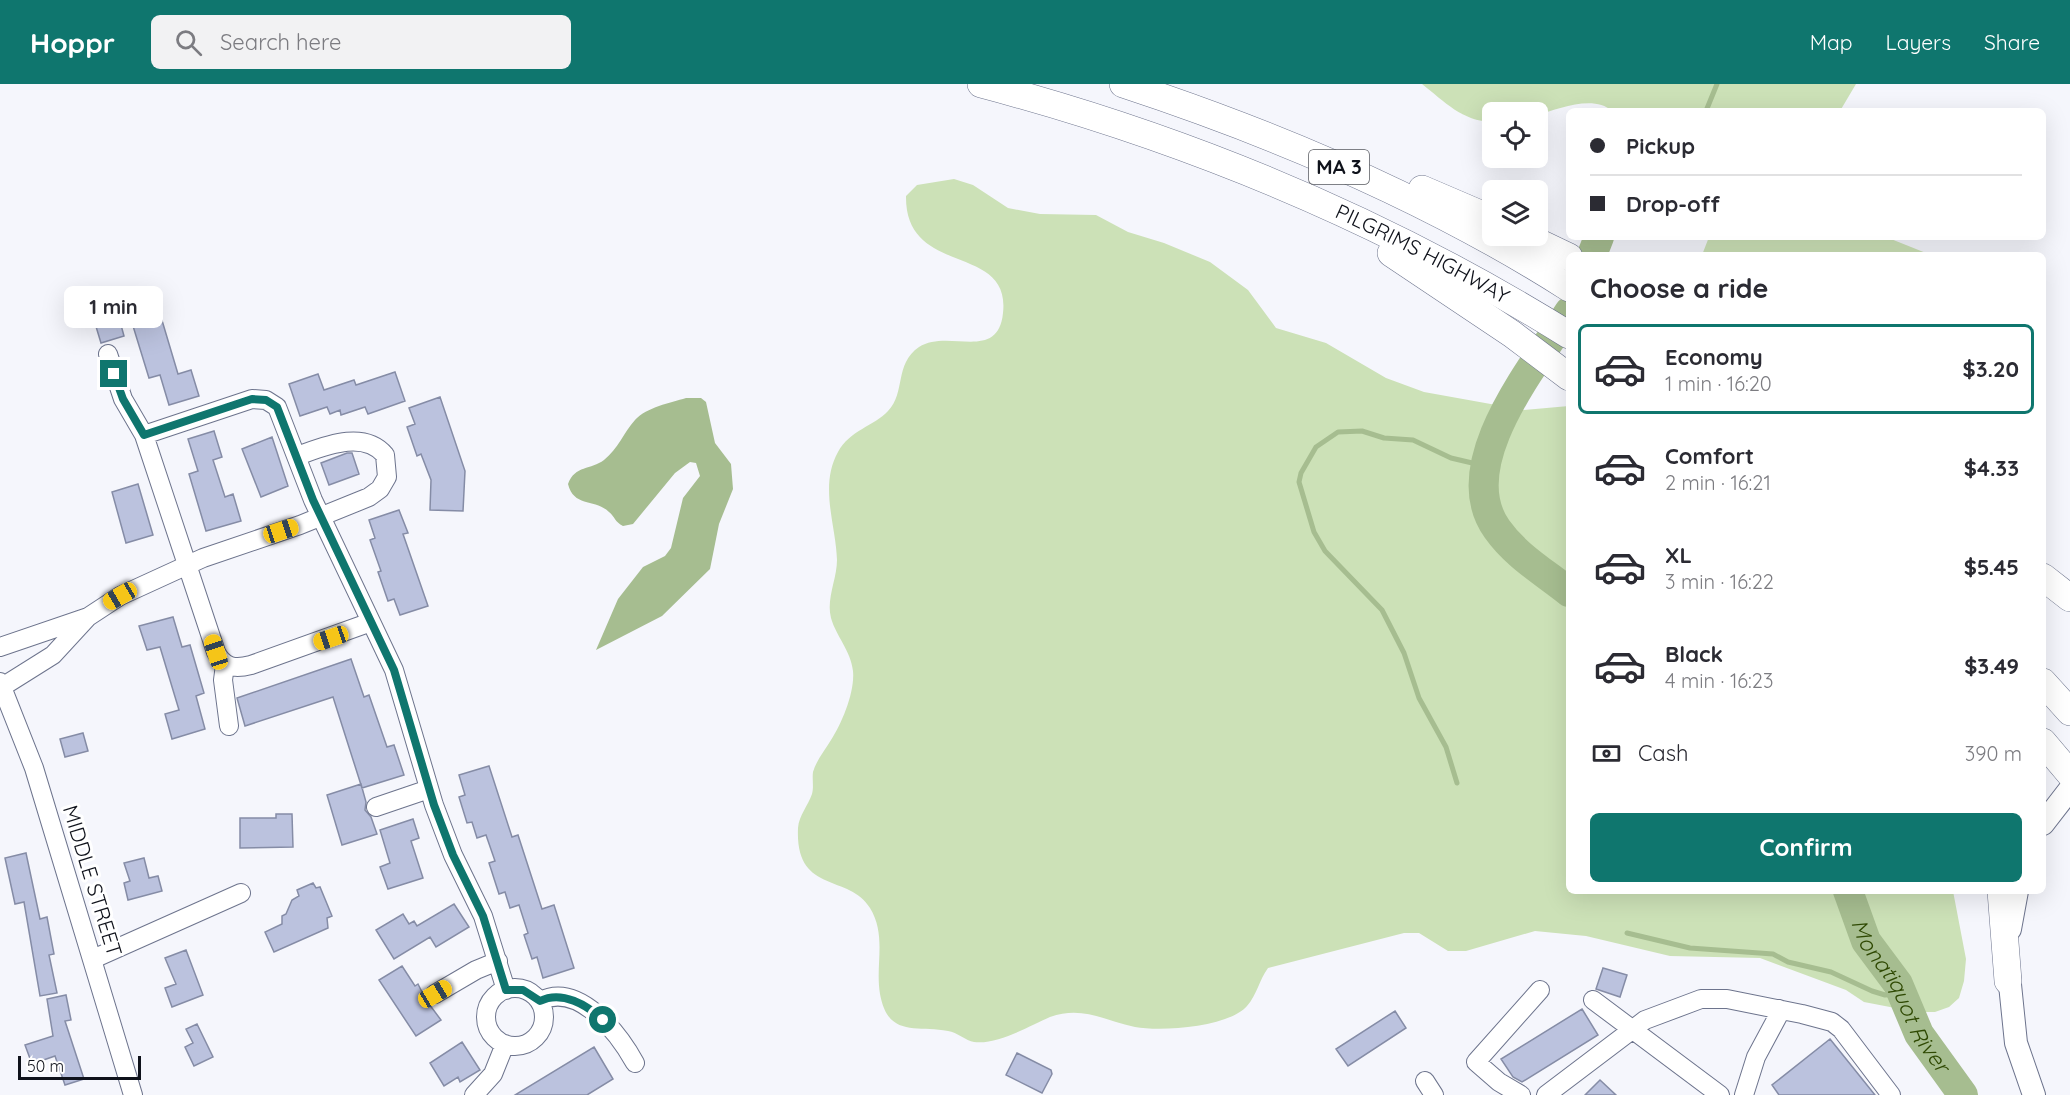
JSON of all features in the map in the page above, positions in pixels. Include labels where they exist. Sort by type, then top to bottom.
[{"type":"highway","name":"MA 3","points":[[981,84],[1106,120],[1219,160]]},
{"type":"highway","name":"PILGRIMS HIGHWAY","points":[[1124,84],[1212,115],[1557,260]]},
{"type":"highway","points":[[1212,115],[1357,164],[1482,215]]},
{"type":"highway","name":"PILGRIMS HIGHWAY","points":[[1219,160],[1366,223],[1526,308],[1566,333]]},
{"type":"highway","points":[[1219,160],[1300,200],[1361,234],[1512,334],[1566,375]]},
{"type":"highway","points":[[1538,246],[1557,260]]},
{"type":"highway","name":"MA 3","points":[[1557,260],[1566,281]]},
{"type":"highway","points":[[2046,579],[2070,598]]},
{"type":"highway","points":[[2046,685],[2070,712]]},
{"type":"highway","points":[[2046,746],[2070,774]]},
{"type":"highway","points":[[2001,894],[2008,981]]},
{"type":"main road","points":[[2046,820],[2070,789]]},
{"type":"main road","points":[[2016,894],[2009,938],[2008,981],[2025,1095]]},
{"type":"main road","points":[[2016,1043],[2034,1095]]},
{"type":"street","points":[[108,354],[123,399],[144,435],[216,652],[225,665],[223,680],[230,726]]},
{"type":"street","points":[[144,435],[252,399],[266,400],[280,412],[321,517],[398,682],[429,789],[453,855],[483,916],[506,990]]},
{"type":"street","points":[[1,685],[53,655],[88,617],[120,596],[187,565],[363,500],[380,489],[387,477],[385,455],[376,446],[351,441],[333,444],[297,456]]},
{"type":"street","points":[[0,647],[88,617]]},
{"type":"street","points":[[225,665],[238,667],[251,664],[371,622]]},
{"type":"street","name":"MIDDLE STREET","points":[[1,685],[34,768],[133,1095]]},
{"type":"street","points":[[376,807],[429,789]]},
{"type":"street","points":[[93,959],[242,893]]},
{"type":"street","points":[[435,994],[476,970],[498,961]]},
{"type":"street","points":[[506,990],[523,990],[540,1001],[545,1017],[539,1033],[522,1044],[505,1044],[490,1035],[485,1015],[491,1000],[506,990]]},
{"type":"street","points":[[1521,1095],[1493,1078],[1476,1062],[1539,990]]},
{"type":"street","points":[[540,1001],[557,997],[588,1008],[610,1027],[635,1063]]},
{"type":"street","points":[[1546,1095],[1633,1028],[1659,1013],[1701,999],[1727,999],[1826,1020],[1837,1025],[1891,1095]]},
{"type":"street","points":[[1593,1000],[1720,1095]]},
{"type":"street","points":[[1744,1095],[1756,1057],[1779,1009]]},
{"type":"street","points":[[474,1095],[493,1074],[505,1044]]},
{"type":"shaded area","points":[[1422,84],[1856,84],[1842,108],[1607,108],[1586,103],[1548,112],[1548,102],[1482,102],[1482,121],[1446,104]]},
{"type":"shaded area","points":[[954,179],[973,185],[1008,208],[1040,214],[1096,215],[1128,232],[1164,243],[1210,262],[1248,290],[1276,328],[1326,343],[1386,378],[1424,392],[1524,410],[1566,406],[1566,894],[1954,894],[1966,959],[1964,981],[1959,998],[1949,1007],[1935,1012],[1916,1012],[1864,1002],[1846,990],[1760,958],[1670,956],[1586,936],[1535,931],[1466,951],[1448,951],[1419,933],[1404,933],[1268,968],[1247,1006],[1226,1019],[1211,1023],[1178,1028],[1147,1028],[1135,1027],[1094,1015],[1073,1013],[1050,1017],[993,1041],[974,1042],[951,1032],[905,1027],[897,1023],[884,1008],[880,994],[878,929],[870,908],[861,897],[814,874],[805,864],[799,849],[798,828],[812,794],[814,768],[843,716],[850,698],[853,679],[852,664],[833,625],[830,611],[837,560],[829,492],[832,465],[838,452],[849,438],[882,416],[893,404],[903,370],[911,354],[919,347],[931,342],[970,342],[992,337],[999,328],[1003,313],[1001,291],[991,276],[976,266],[938,250],[922,239],[910,222],[906,196],[917,185]]},
{"type":"shaded area","points":[[1708,240],[1894,240],[1924,252],[1703,252]]},
{"type":"shaded area","points":[[686,398],[701,398],[706,402],[715,443],[731,464],[733,489],[719,524],[710,569],[662,616],[596,650],[618,599],[643,567],[665,556],[671,548],[683,498],[700,476],[696,463],[690,462],[675,473],[633,524],[623,526],[603,508],[575,497],[568,484],[579,471],[609,456],[640,416],[659,406]]},
{"type":"building","points":[[115,303],[124,336],[101,343],[91,310]]},
{"type":"building","points":[[161,317],[178,374],[191,370],[199,396],[169,405],[160,375],[149,378],[133,326]]},
{"type":"building","points":[[395,372],[405,401],[368,414],[365,407],[341,415],[340,410],[330,414],[327,407],[300,416],[289,384],[318,374],[324,390],[354,380],[356,385]]},
{"type":"building","points":[[440,397],[465,471],[463,511],[430,510],[431,480],[421,454],[417,456],[407,427],[415,424],[409,408]]},
{"type":"building","points":[[214,431],[222,457],[213,460],[225,497],[233,494],[241,521],[206,531],[189,474],[198,471],[188,439]]},
{"type":"building","points":[[272,437],[288,486],[261,497],[242,449]]},
{"type":"building","points":[[352,453],[359,474],[329,485],[321,463]]},
{"type":"building","points":[[138,484],[153,535],[126,543],[112,492]]},
{"type":"building","points":[[399,510],[408,533],[403,534],[428,606],[400,615],[394,599],[388,601],[378,572],[381,571],[370,540],[375,538],[369,520]]},
{"type":"building","points":[[173,617],[182,647],[190,645],[204,693],[196,696],[205,729],[172,739],[165,714],[179,710],[160,647],[147,650],[139,626]]},
{"type":"building","points":[[351,659],[364,697],[369,695],[387,747],[394,745],[404,775],[362,788],[333,697],[245,726],[237,698]]},
{"type":"building","points":[[83,733],[88,751],[65,757],[60,739]]},
{"type":"building","points":[[489,766],[512,837],[518,835],[542,909],[554,905],[574,968],[543,978],[537,957],[532,959],[524,935],[528,933],[519,905],[510,908],[505,892],[499,894],[489,863],[495,861],[486,835],[477,838],[472,822],[467,823],[459,797],[465,795],[459,775]]},
{"type":"building","points":[[361,784],[366,802],[365,810],[371,817],[377,834],[342,845],[327,795]]},
{"type":"building","points":[[276,814],[292,814],[293,847],[240,848],[240,818],[276,818]]},
{"type":"building","points":[[413,819],[419,838],[411,841],[423,878],[388,889],[380,867],[390,863],[380,830]]},
{"type":"building","points":[[26,853],[40,919],[47,917],[54,954],[49,955],[57,993],[40,996],[24,902],[15,904],[5,858]]},
{"type":"building","points":[[144,858],[149,878],[158,876],[162,891],[128,900],[124,883],[130,881],[124,863]]},
{"type":"building","points":[[313,883],[316,888],[320,887],[332,916],[327,918],[328,928],[274,952],[265,932],[282,924],[282,916],[286,914],[292,900],[299,896],[297,890]]},
{"type":"building","points":[[454,904],[469,927],[436,947],[430,937],[394,959],[376,930],[403,914],[409,924],[414,921],[417,926]]},
{"type":"building","points":[[186,950],[203,995],[172,1007],[165,988],[176,984],[165,958]]},
{"type":"building","points":[[402,966],[415,986],[418,984],[426,1000],[441,1020],[416,1036],[379,980]]},
{"type":"building","points":[[1603,968],[1627,975],[1620,997],[1596,989]]},
{"type":"building","points":[[66,995],[71,1020],[65,1021],[84,1079],[65,1085],[55,1056],[32,1064],[25,1045],[53,1036],[47,999]]},
{"type":"building","points":[[1582,1009],[1598,1035],[1522,1082],[1513,1077],[1501,1059]]},
{"type":"building","points":[[1395,1011],[1406,1028],[1348,1066],[1336,1049]]},
{"type":"building","points":[[197,1024],[213,1057],[194,1066],[185,1047],[193,1043],[186,1029]]},
{"type":"building","points":[[1830,1039],[1875,1095],[1779,1095],[1772,1085]]},
{"type":"building","points":[[462,1042],[480,1070],[460,1082],[458,1077],[444,1086],[430,1063]]},
{"type":"building","points":[[594,1047],[613,1079],[587,1095],[515,1095]]},
{"type":"building","points":[[1017,1053],[1051,1070],[1052,1074],[1042,1093],[1006,1075]]},
{"type":"building","points":[[1600,1080],[1616,1095],[1585,1095]]},
{"type":"waterway","name":"Monatiquot River","points":[[1707,108],[1717,84]]},
{"type":"waterway","name":"Monatiquot River","points":[[1593,252],[1598,240]]},
{"type":"waterway","name":"Monatiquot River","points":[[1566,316],[1519,387],[1503,416],[1491,446],[1484,476],[1485,503],[1497,529],[1522,556],[1566,590]]},
{"type":"waterway","points":[[1457,783],[1446,747],[1419,698],[1404,653],[1382,610],[1325,551],[1314,532],[1299,482],[1301,473],[1316,447],[1338,432],[1362,431],[1384,438],[1413,440],[1451,458],[1485,466]]},
{"type":"waterway","name":"Monatiquot River","points":[[1849,894],[1866,941],[1898,984],[1919,1034],[1963,1095]]},
{"type":"waterway","points":[[1627,933],[1690,948],[1773,954],[1788,962],[1831,972],[1872,991],[1885,995],[1903,994]]},
{"type":"route","points":[[114,374],[123,399],[138,420],[144,435],[252,399],[266,400],[277,407],[313,500],[394,670],[434,805],[453,855],[483,916],[494,945],[506,990],[523,990],[533,994],[540,1001],[557,997],[572,1000],[596,1013],[603,1020]]}]
